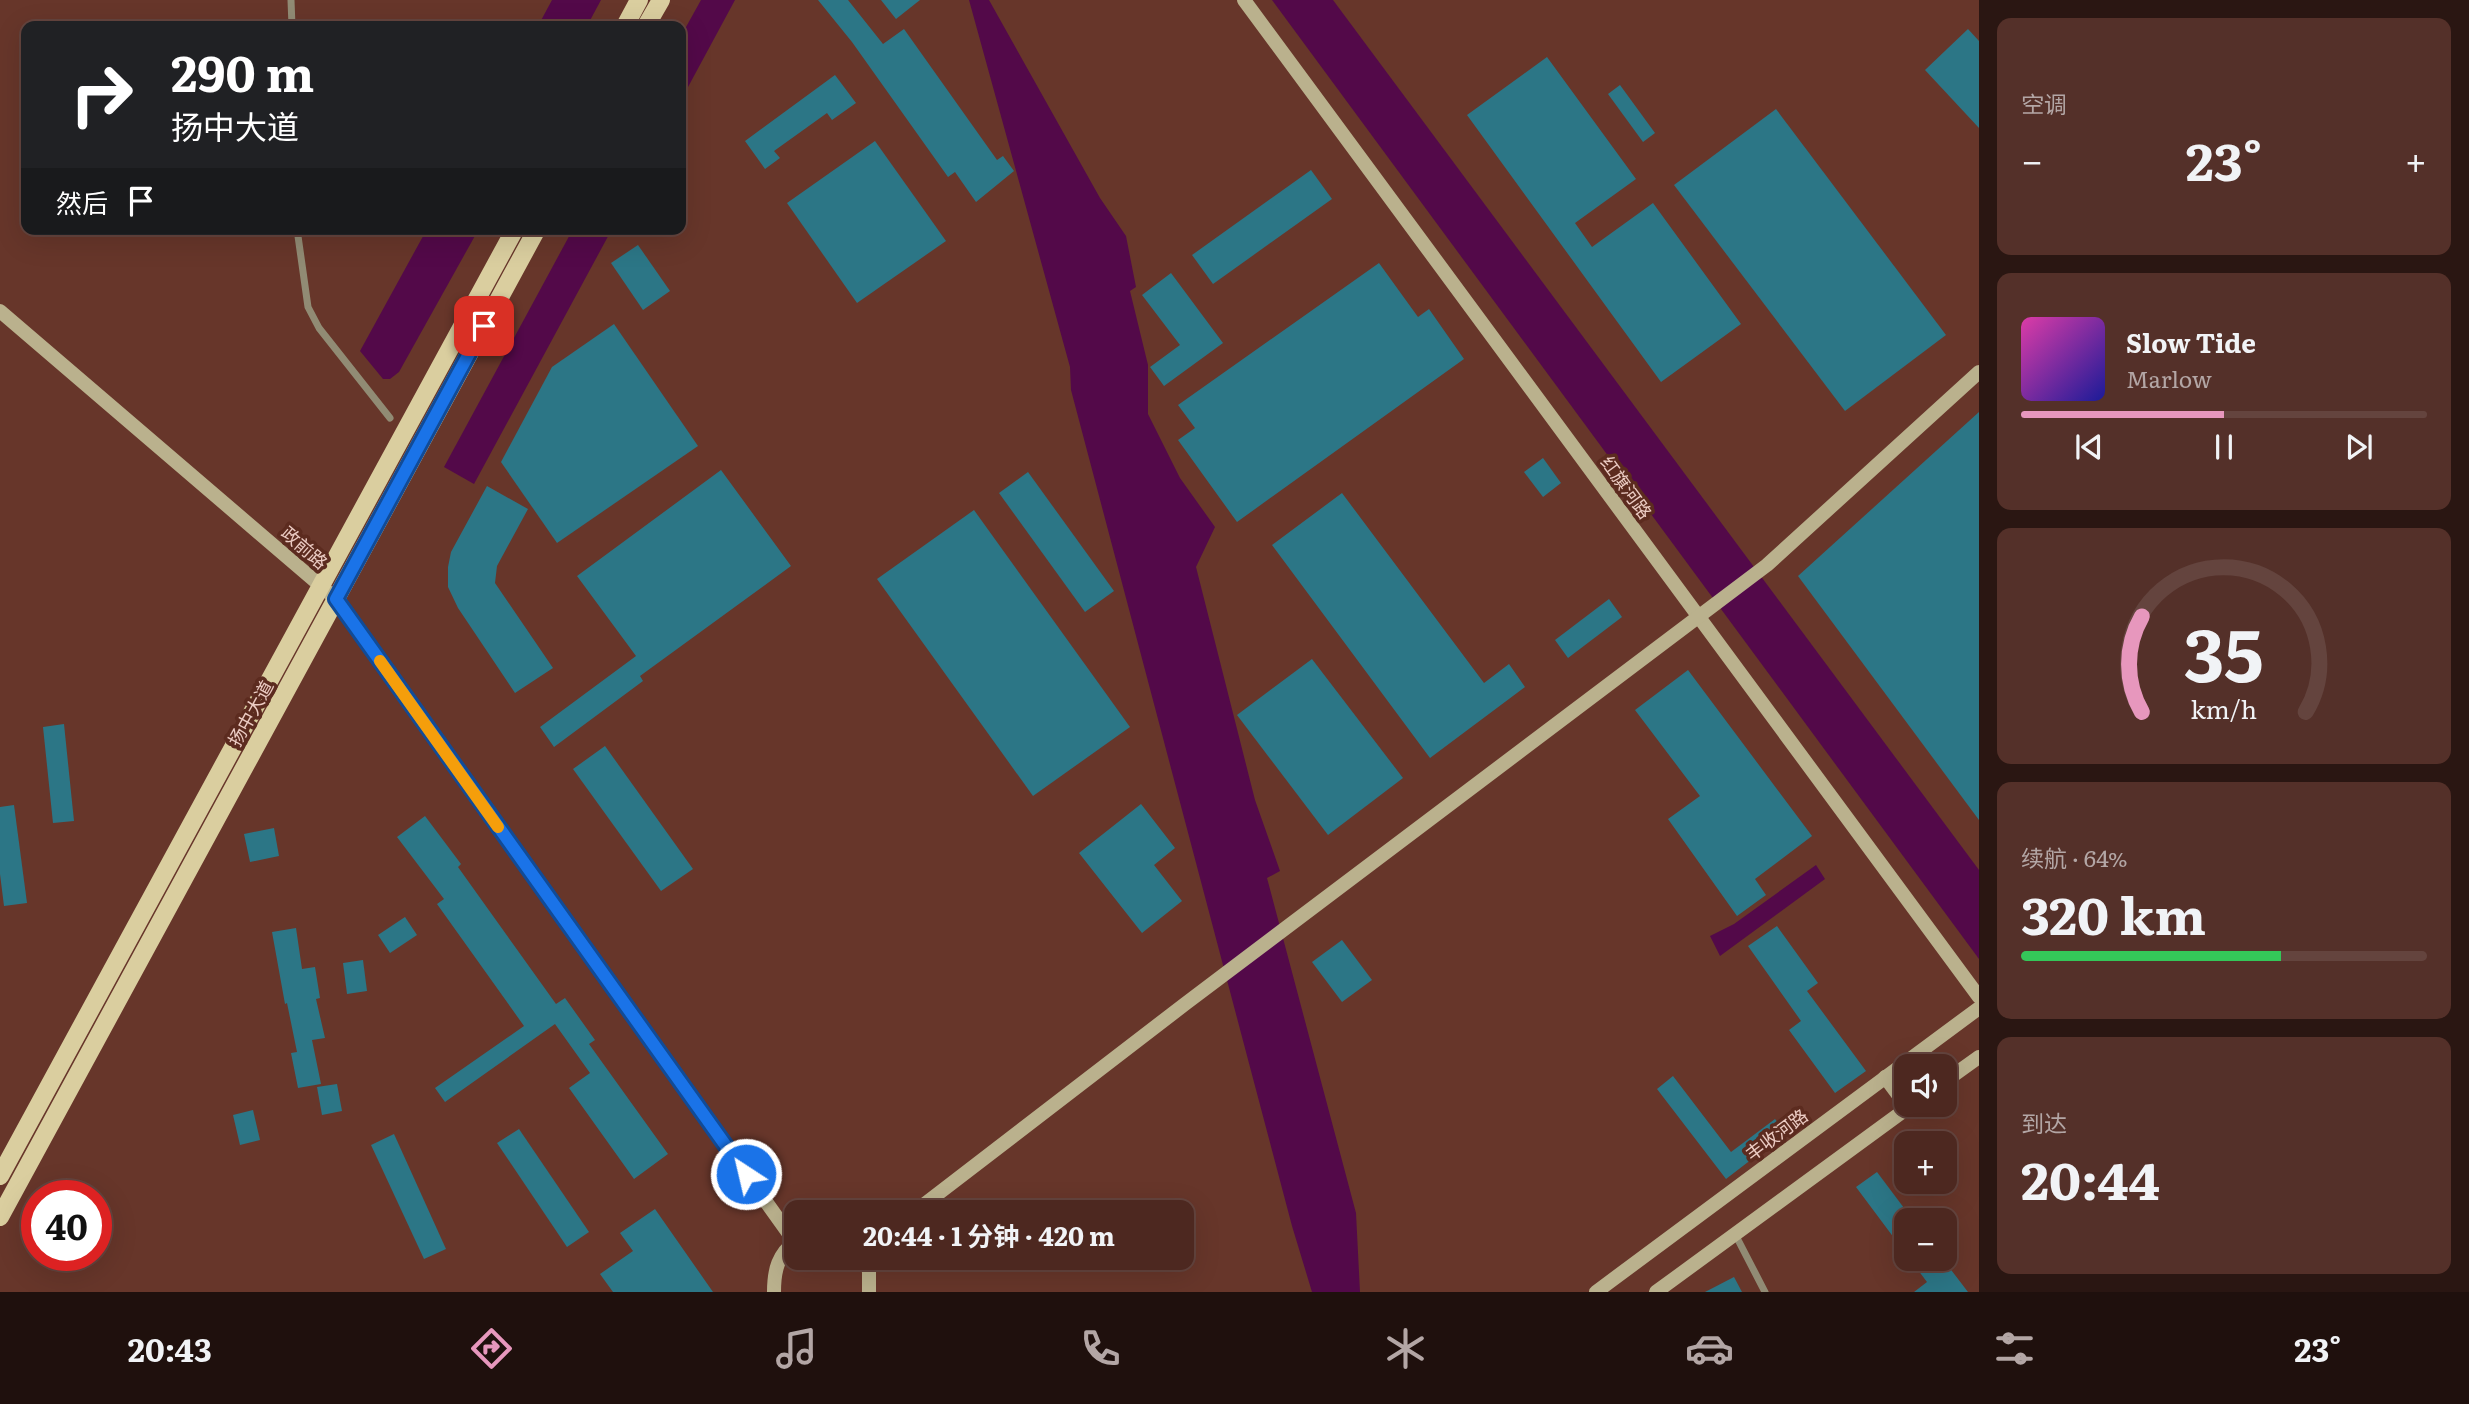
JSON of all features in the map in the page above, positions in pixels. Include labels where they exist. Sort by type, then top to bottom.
[{"type":"main road","points":[[628,21],[639,0]]},
{"type":"main road","points":[[649,21],[661,0]]},
{"type":"main road","name":"扬中大道","points":[[0,1176],[512,235]]},
{"type":"main road","name":"扬中大道","points":[[0,1217],[534,235]]},
{"type":"street","points":[[290,0],[292,21]]},
{"type":"street","name":"红旗河路","points":[[1244,0],[1702,613],[1978,993]]},
{"type":"street","points":[[298,235],[308,307],[319,328],[390,418]]},
{"type":"street","name":"政前路","points":[[0,311],[336,599],[784,1226]]},
{"type":"street","points":[[930,1200],[1196,995],[1767,565],[1979,372]]},
{"type":"street","name":"丰收河路","points":[[1596,1292],[1979,1008]]},
{"type":"street","points":[[1957,1073],[1979,1057]]},
{"type":"street","points":[[1885,1077],[1894,1087]]},
{"type":"street","points":[[1656,1292],[1896,1117]]},
{"type":"street","points":[[1735,1234],[1765,1292]]},
{"type":"street","points":[[774,1292],[774,1272],[784,1252]]},
{"type":"street","points":[[869,1270],[869,1292]]},
{"type":"shaded area","points":[[552,0],[601,0],[590,21],[541,21]]},
{"type":"shaded area","points":[[701,0],[735,0],[686,91],[686,27]]},
{"type":"shaded area","points":[[969,0],[989,0],[1100,198],[1126,236],[1136,287],[1130,291],[1148,365],[1148,414],[1180,478],[1215,527],[1196,567],[1255,800],[1280,871],[1267,878],[1356,1213],[1360,1292],[1312,1292],[1292,1226],[1071,390],[1070,367]]},
{"type":"shaded area","points":[[1272,0],[1333,0],[1979,870],[1979,959]]},
{"type":"shaded area","points":[[424,235],[475,235],[399,372],[390,379],[383,379],[360,351]]},
{"type":"shaded area","points":[[570,235],[609,235],[474,484],[444,467]]},
{"type":"shaded area","points":[[1816,865],[1825,879],[1720,956],[1710,936],[1734,924]]},
{"type":"building","points":[[818,0],[848,0],[883,44],[904,29],[997,160],[1003,156],[1014,171],[976,202],[955,172],[948,177],[852,42]]},
{"type":"building","points":[[881,0],[920,0],[896,19]]},
{"type":"building","points":[[1968,29],[1979,41],[1979,128],[1925,70]]},
{"type":"building","points":[[1547,57],[1636,179],[1575,223],[1592,247],[1653,203],[1741,324],[1661,382],[1467,115]]},
{"type":"building","points":[[835,75],[856,103],[832,120],[827,113],[774,151],[780,158],[765,169],[745,141]]},
{"type":"building","points":[[1620,85],[1655,133],[1643,142],[1608,94]]},
{"type":"building","points":[[1776,109],[1946,335],[1845,411],[1674,185]]},
{"type":"building","points":[[875,141],[946,241],[857,303],[787,203]]},
{"type":"building","points":[[1311,170],[1332,199],[1213,284],[1192,255]]},
{"type":"building","points":[[638,245],[670,291],[643,310],[611,263]]},
{"type":"building","points":[[1379,263],[1418,317],[1429,309],[1464,359],[1237,522],[1178,440],[1195,428],[1178,405]]},
{"type":"building","points":[[1171,273],[1223,343],[1164,386],[1150,367],[1180,345],[1142,295]]},
{"type":"building","points":[[614,324],[698,446],[557,543],[501,462],[552,367]]},
{"type":"building","points":[[1979,412],[1979,820],[1798,576]]},
{"type":"building","points":[[1543,458],[1561,483],[1543,497],[1524,472]]},
{"type":"building","points":[[721,470],[791,566],[640,676],[643,681],[554,747],[540,727],[636,656],[577,576]]},
{"type":"building","points":[[1028,472],[1114,591],[1085,612],[999,493]]},
{"type":"building","points":[[487,486],[528,509],[497,566],[495,583],[553,668],[515,693],[458,608],[448,587],[451,552]]},
{"type":"building","points":[[1342,493],[1484,683],[1509,664],[1525,687],[1430,758],[1272,545]]},
{"type":"building","points":[[974,510],[1130,727],[1033,796],[877,579]]},
{"type":"building","points":[[1609,599],[1622,617],[1568,658],[1555,640]]},
{"type":"building","points":[[1312,659],[1403,778],[1328,835],[1237,715]]},
{"type":"building","points":[[1688,670],[1812,836],[1755,879],[1766,895],[1737,916],[1668,819],[1700,796],[1635,710]]},
{"type":"building","points":[[64,724],[74,821],[53,823],[43,727]]},
{"type":"building","points":[[605,746],[693,869],[661,891],[573,769]]},
{"type":"building","points":[[1141,804],[1175,848],[1154,865],[1182,901],[1142,933],[1079,853]]},
{"type":"building","points":[[14,805],[27,903],[4,906],[0,874],[0,807]]},
{"type":"building","points":[[425,816],[556,1004],[565,998],[595,1040],[589,1044],[668,1154],[634,1179],[569,1088],[590,1073],[555,1024],[445,1102],[435,1088],[524,1026],[437,904],[444,899],[397,837]]},
{"type":"building","points":[[274,828],[279,856],[250,862],[244,834]]},
{"type":"building","points":[[405,917],[417,935],[390,953],[378,935]]},
{"type":"building","points":[[1777,926],[1818,983],[1807,991],[1866,1071],[1835,1093],[1789,1030],[1801,1021],[1748,946]]},
{"type":"building","points":[[296,928],[302,969],[315,967],[320,998],[316,999],[325,1038],[312,1040],[321,1084],[298,1088],[291,1053],[297,1052],[272,932]]},
{"type":"building","points":[[1342,940],[1372,980],[1342,1002],[1312,962]]},
{"type":"building","points":[[363,960],[367,991],[347,994],[343,963]]},
{"type":"building","points":[[1673,1076],[1731,1152],[1775,1119],[1786,1133],[1726,1179],[1657,1089]]},
{"type":"building","points":[[337,1084],[342,1111],[322,1115],[317,1087]]},
{"type":"building","points":[[253,1110],[260,1140],[240,1145],[233,1115]]},
{"type":"building","points":[[519,1129],[589,1232],[567,1247],[497,1143]]},
{"type":"building","points":[[394,1134],[446,1249],[424,1259],[371,1145]]},
{"type":"building","points":[[1877,1172],[1904,1208],[1894,1208],[1894,1238],[1856,1187]]},
{"type":"building","points":[[655,1209],[713,1292],[613,1292],[600,1274],[633,1251],[620,1233]]},
{"type":"building","points":[[1919,1271],[1952,1271],[1968,1292],[1914,1292],[1927,1282]]},
{"type":"building","points":[[1734,1277],[1742,1292],[1705,1292]]},
{"type":"slow traffic","points":[[380,661],[498,827]]},
{"type":"route","points":[[484,326],[336,599],[746,1174]]}]
